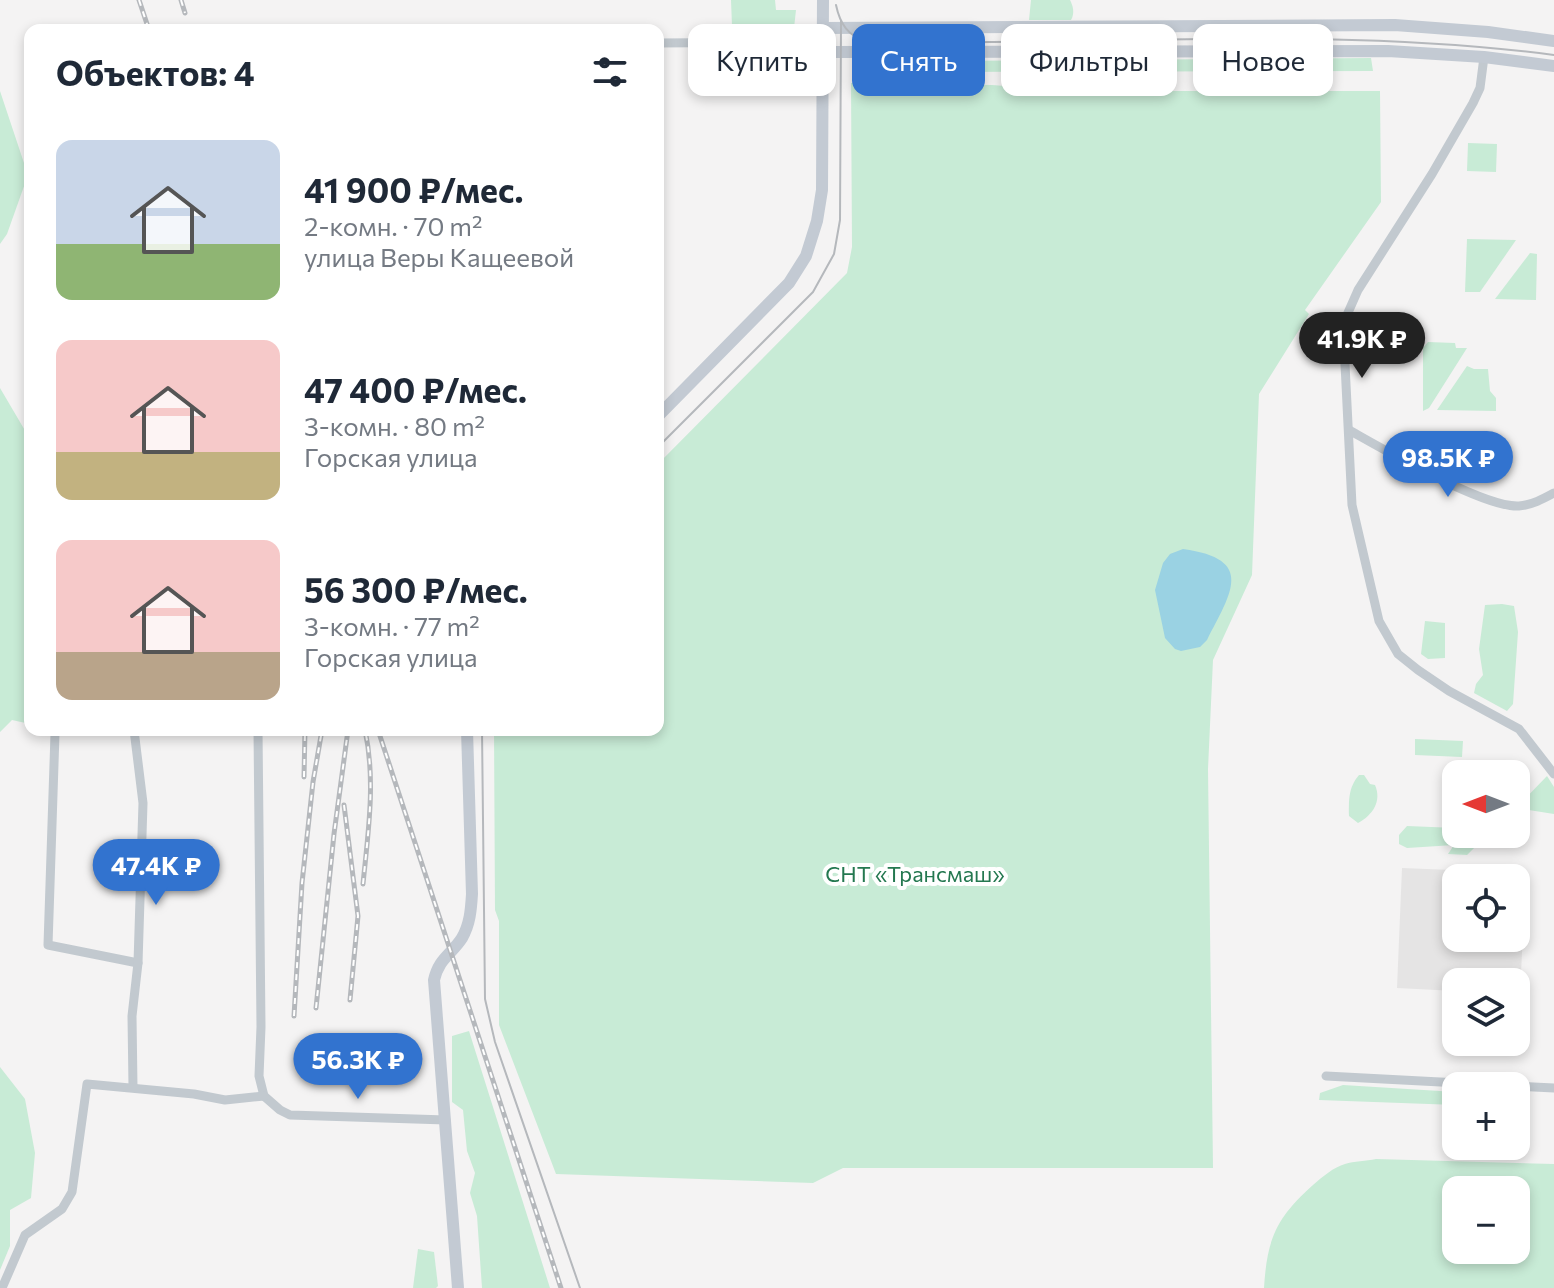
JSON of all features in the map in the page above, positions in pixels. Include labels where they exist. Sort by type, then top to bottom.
[{"type":"main road","points":[[823,0],[823,24]]},
{"type":"main road","points":[[1177,26],[1395,25],[1554,41]]},
{"type":"main road","points":[[836,28],[1001,27]]},
{"type":"main road","points":[[836,52],[1001,51]]},
{"type":"main road","points":[[1177,51],[1388,51],[1484,57],[1554,66]]},
{"type":"main road","points":[[664,410],[789,283],[806,256],[817,221],[822,190],[823,96]]},
{"type":"main road","points":[[458,1288],[434,980],[442,958],[460,941],[470,918],[467,736]]},
{"type":"street","points":[[664,43],[688,43]]},
{"type":"street","points":[[1484,57],[1480,88],[1473,103],[1348,308],[1343,324],[1352,505],[1379,621],[1398,654],[1449,691],[1519,729],[1554,774]]},
{"type":"street","points":[[1349,430],[1409,463],[1500,504],[1520,506],[1554,493]]},
{"type":"street","points":[[55,736],[48,945],[138,963]]},
{"type":"street","points":[[133,1087],[132,1016],[138,963],[143,803],[135,736]]},
{"type":"street","points":[[258,736],[259,1076],[264,1096],[290,1115],[446,1120]]},
{"type":"street","points":[[1326,1076],[1554,1088]]},
{"type":"street","points":[[2,1288],[25,1235],[62,1209],[72,1192],[87,1084],[225,1100],[264,1096]]},
{"type":"shaded area","points":[[1402,868],[1442,870],[1442,952],[1522,952],[1521,968],[1442,968],[1442,990],[1397,988]]},
{"type":"green space","points":[[731,0],[775,0],[776,10],[796,10],[794,24],[732,24]]},
{"type":"green space","points":[[1031,0],[1070,0],[1073,10],[1071,20],[1029,20]]},
{"type":"green space","points":[[1333,58],[1371,58],[1373,71],[1333,71]]},
{"type":"green space","points":[[1177,59],[1193,59],[1193,71],[1177,71]]},
{"type":"green space","points":[[985,61],[1001,61],[1001,72],[985,72]]},
{"type":"green space","name":"СНТ «Трансмаш»","points":[[851,83],[852,96],[985,96],[985,85],[1001,86],[1001,96],[1177,96],[1177,91],[1193,91],[1193,96],[1333,96],[1333,91],[1380,91],[1381,202],[1305,310],[1309,314],[1259,394],[1252,575],[1213,660],[1208,769],[1213,1168],[843,1168],[813,1183],[556,1174],[499,1025],[494,736],[664,736],[664,458],[847,273],[852,247]]},
{"type":"green space","points":[[0,91],[24,163],[24,186],[7,234],[0,244]]},
{"type":"green space","points":[[1468,143],[1497,144],[1496,172],[1467,171]]},
{"type":"green space","points":[[1467,239],[1516,240],[1480,292],[1465,292]]},
{"type":"green space","points":[[1530,253],[1537,254],[1536,300],[1495,299]]},
{"type":"green space","points":[[1428,342],[1455,343],[1456,348],[1467,348],[1429,408],[1423,411],[1423,348]]},
{"type":"green space","points":[[1467,366],[1488,369],[1490,391],[1496,398],[1496,411],[1437,410]]},
{"type":"green space","points":[[0,388],[24,429],[24,723],[12,720],[0,732]]},
{"type":"green space","points":[[1485,605],[1514,606],[1518,632],[1513,704],[1507,711],[1474,693],[1483,675],[1479,649]]},
{"type":"green space","points":[[1425,621],[1445,623],[1445,658],[1428,659],[1421,654]]},
{"type":"green space","points":[[1415,739],[1463,741],[1462,757],[1415,755]]},
{"type":"green space","points":[[1359,775],[1364,775],[1370,784],[1375,785],[1377,802],[1372,812],[1358,823],[1349,816],[1349,805],[1351,789]]},
{"type":"green space","points":[[1547,776],[1554,787],[1554,814],[1530,810],[1530,794]]},
{"type":"green space","points":[[1407,826],[1442,827],[1442,846],[1407,848],[1399,844],[1399,835]]},
{"type":"green space","points":[[1452,848],[1474,848],[1467,855],[1448,854]]},
{"type":"green space","points":[[469,1031],[550,1288],[482,1288],[477,1216],[470,1193],[475,1173],[467,1151],[463,1110],[452,1102],[452,1036]]},
{"type":"green space","points":[[0,1067],[25,1099],[35,1153],[31,1198],[10,1210],[10,1246],[0,1270]]},
{"type":"green space","points":[[1343,1085],[1442,1091],[1442,1104],[1319,1100],[1320,1093]]},
{"type":"green space","points":[[1376,1159],[1554,1164],[1554,1288],[1264,1288],[1271,1243],[1282,1219],[1313,1185],[1332,1170],[1349,1163]]},
{"type":"green space","points":[[418,1249],[434,1252],[436,1288],[413,1288]]},
{"type":"water","points":[[1183,549],[1221,561],[1229,570],[1231,581],[1224,607],[1207,640],[1200,647],[1181,651],[1165,638],[1155,590],[1163,563],[1170,554]]},
{"type":"tram line","points":[[836,5],[846,28],[867,42],[1297,39],[1469,46],[1554,55]]},
{"type":"tram line","points":[[664,441],[813,292],[834,254],[840,220],[841,21]]},
{"type":"tram line","points":[[482,736],[485,999],[495,1042],[580,1288]]},
{"type":"railway","points":[[139,0],[147,24]]},
{"type":"railway","points":[[181,0],[185,13]]},
{"type":"railway","points":[[304,777],[305,736]]},
{"type":"railway","points":[[294,1016],[302,883],[321,736]]},
{"type":"railway","points":[[316,1008],[347,736]]},
{"type":"railway","points":[[363,884],[371,788],[366,736]]},
{"type":"railway","points":[[380,736],[561,1288]]},
{"type":"railway","points":[[344,805],[358,916],[350,1000]]}]
